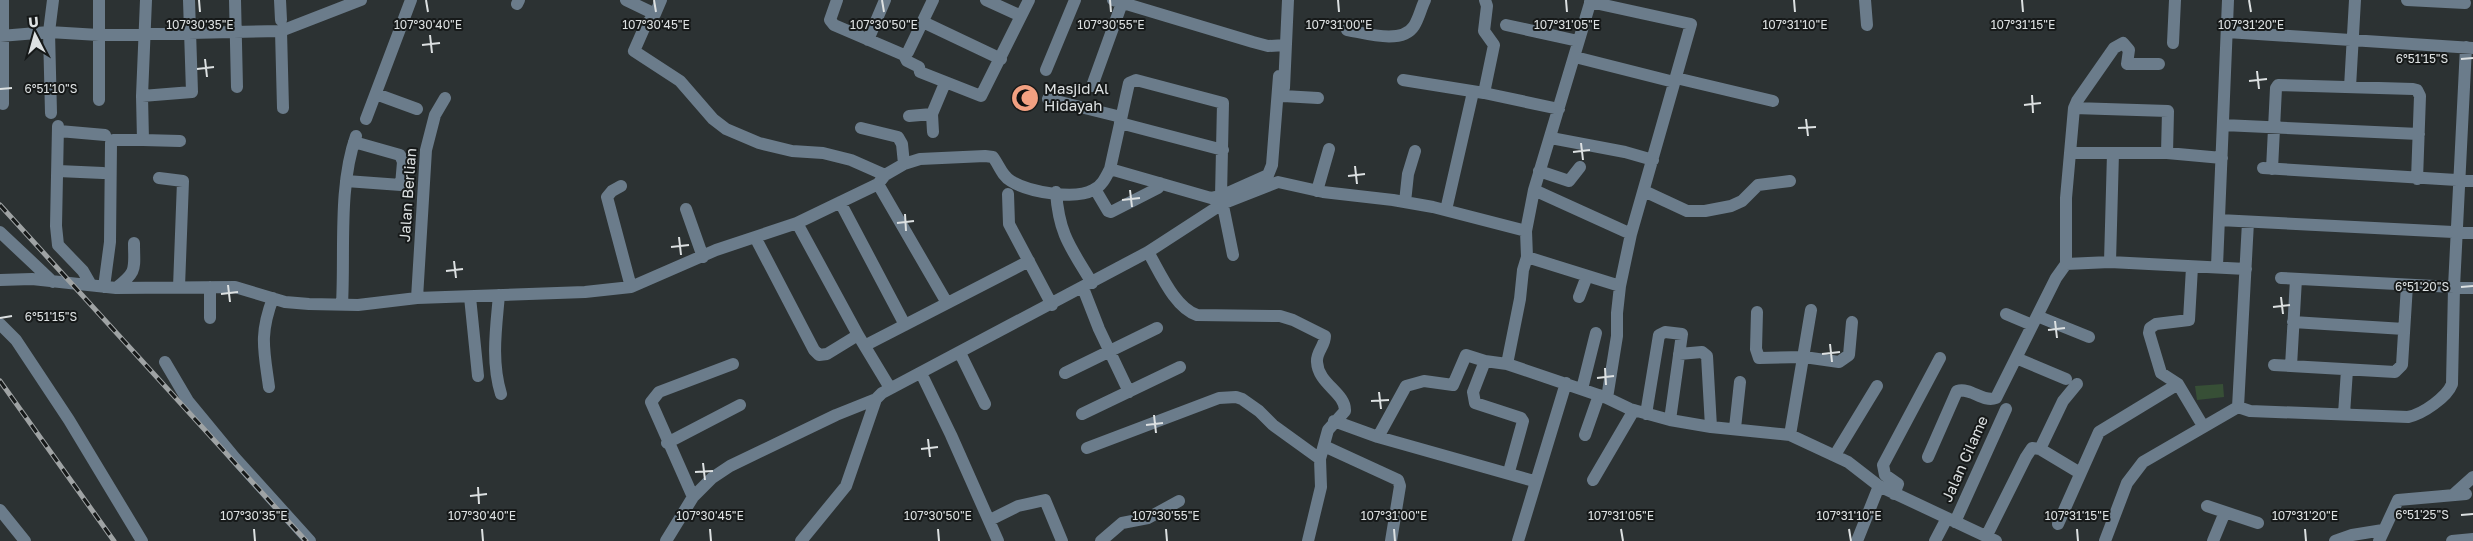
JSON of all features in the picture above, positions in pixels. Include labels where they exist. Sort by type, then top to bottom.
[{"type":"street","points":[[3,0],[3,104]]},
{"type":"street","points":[[51,113],[49,32],[53,0]]},
{"type":"street","points":[[99,0],[100,100]]},
{"type":"street","points":[[142,140],[146,0]]},
{"type":"street","points":[[142,96],[190,94],[192,92],[189,0]]},
{"type":"street","points":[[235,0],[238,87]]},
{"type":"street","points":[[280,0],[283,108]]},
{"type":"street","points":[[2,35],[49,32],[99,36],[236,33],[281,26],[362,0]]},
{"type":"street","points":[[366,118],[411,0]]},
{"type":"street","points":[[626,0],[655,14]]},
{"type":"street","points":[[661,0],[655,14],[644,26],[634,51],[680,81],[713,119],[726,130],[759,143],[792,151],[823,153],[851,160],[881,179],[947,303]]},
{"type":"street","points":[[836,0],[830,20],[834,25],[904,55],[907,61],[920,67],[920,72],[981,96],[1029,0]]},
{"type":"street","points":[[868,40],[885,0]]},
{"type":"street","points":[[904,55],[908,52],[933,0]]},
{"type":"street","points":[[986,0],[1021,16]]},
{"type":"street","points":[[1046,70],[1075,0]]},
{"type":"street","points":[[1278,182],[1283,96],[1281,45],[1288,0]]},
{"type":"street","points":[[1347,30],[1389,36],[1401,35],[1414,27],[1425,0]]},
{"type":"street","points":[[1446,210],[1478,92],[1494,45],[1484,31],[1487,6],[1485,0]]},
{"type":"street","points":[[1865,0],[1867,25]]},
{"type":"street","points":[[2173,43],[2175,0]]},
{"type":"street","points":[[2217,266],[2228,0]]},
{"type":"street","points":[[2350,88],[2355,0]]},
{"type":"street","points":[[2407,0],[2465,3]]},
{"type":"street","points":[[1507,364],[1527,257],[1526,231],[1534,190],[1591,1],[1691,24],[1631,234],[1620,286],[1617,336],[1603,397],[1585,435]]},
{"type":"street","points":[[1092,86],[1118,2],[1242,38],[1255,37],[1281,45]]},
{"type":"street","points":[[923,22],[1001,59]]},
{"type":"street","points":[[1506,25],[1578,41]]},
{"type":"street","points":[[2105,541],[2127,482],[2136,470],[2144,462],[2238,407],[2250,411],[2408,417],[2421,412],[2449,390],[2452,384],[2456,232],[2470,48],[2227,32]]},
{"type":"street","points":[[1928,457],[1957,391],[1966,390],[1994,399],[2056,278],[2066,264],[2064,244],[2074,108],[2114,48],[2123,43],[2129,50],[2127,64]]},
{"type":"street","points":[[1575,57],[1773,101]]},
{"type":"street","points":[[2105,61],[2127,64],[2159,64]]},
{"type":"street","points":[[666,541],[694,498],[712,478],[730,466],[836,415],[876,399],[890,388],[1088,285],[1176,236],[1222,200],[1270,172],[1279,76]]},
{"type":"street","points":[[0,280],[32,279],[104,287],[246,289],[285,302],[301,304],[398,302],[417,298],[585,292],[631,286],[755,237],[797,223],[840,202],[904,164],[920,159],[993,157],[1006,178],[1032,191],[1084,194],[1095,190],[1104,181],[1110,169],[1129,83],[1133,80],[1221,102],[1224,105],[1222,200],[1233,256]]},
{"type":"street","points":[[1403,80],[1478,92],[1559,109]]},
{"type":"street","points":[[933,132],[932,114],[945,83]]},
{"type":"street","points":[[2417,179],[2420,96],[2417,90],[2278,85],[2267,169],[2417,179],[2473,181]]},
{"type":"street","points":[[376,94],[416,109]]},
{"type":"street","points":[[1283,96],[1318,98]]},
{"type":"street","name":"Jalan Berlian","points":[[417,298],[426,150],[435,115],[445,98]]},
{"type":"street","points":[[1048,99],[1223,150]]},
{"type":"street","points":[[2074,108],[2168,110],[2168,154]]},
{"type":"street","points":[[909,116],[932,114]]},
{"type":"street","points":[[2223,125],[2419,134]]},
{"type":"street","points":[[104,287],[83,271],[58,245],[56,226],[58,128],[105,135]]},
{"type":"street","points":[[861,128],[898,137],[902,144],[904,164]]},
{"type":"street","points":[[1551,138],[1624,152],[1653,160]]},
{"type":"street","points":[[342,304],[346,181],[355,139],[400,155],[403,162],[401,185],[346,181]]},
{"type":"street","points":[[104,287],[110,242],[112,140],[180,140]]},
{"type":"street","points":[[1317,191],[1329,149]]},
{"type":"street","points":[[1405,202],[1408,174],[1415,152]]},
{"type":"street","points":[[2070,153],[2168,154],[2222,158]]},
{"type":"street","points":[[2110,262],[2113,153]]},
{"type":"street","points":[[1539,171],[1569,181],[1580,167]]},
{"type":"street","points":[[1110,169],[1222,200],[1278,182],[1317,191],[1405,202],[1446,210],[1526,231]]},
{"type":"street","points":[[58,172],[103,173]]},
{"type":"street","points":[[159,178],[183,181],[179,287]]},
{"type":"street","points":[[1644,191],[1687,211],[1705,211],[1731,206],[1742,200],[1758,185],[1790,181]]},
{"type":"street","points":[[1095,190],[1108,211],[1111,212],[1158,188],[1160,183]]},
{"type":"street","points":[[621,186],[612,190],[607,197],[631,286]]},
{"type":"street","points":[[1534,190],[1631,234]]},
{"type":"street","points":[[1056,192],[1062,233],[1088,285],[1109,351],[1129,392]]},
{"type":"street","points":[[1008,194],[1009,224],[1052,304]]},
{"type":"street","points":[[840,202],[905,325]]},
{"type":"street","points":[[686,209],[704,257]]},
{"type":"street","points":[[2219,220],[2473,233]]},
{"type":"street","points":[[2238,407],[2248,222]]},
{"type":"street","points":[[797,223],[890,388]]},
{"type":"street","points":[[0,232],[53,282]]},
{"type":"street","points":[[755,237],[814,350],[820,355],[905,325],[1029,261]]},
{"type":"street","points":[[104,287],[132,275],[134,243]]},
{"type":"street","points":[[1148,252],[1171,291],[1190,312],[1197,314],[1280,316],[1293,320],[1325,336],[1316,360],[1320,377],[1345,405],[1345,411],[1334,421],[1328,430],[1320,459],[1321,488],[1308,541]]},
{"type":"street","points":[[1527,257],[1620,286]]},
{"type":"street","points":[[2066,264],[2110,262],[2192,267],[2217,266],[2246,269]]},
{"type":"street","points":[[2192,267],[2191,314],[2189,320],[2156,324],[2149,332],[2161,373],[2178,384],[2203,426]]},
{"type":"street","points":[[1580,298],[1587,276]]},
{"type":"street","points":[[2282,278],[2473,288]]},
{"type":"street","points":[[2291,366],[2296,279]]},
{"type":"street","points":[[2274,365],[2395,372],[2399,370],[2402,365],[2407,285]]},
{"type":"street","points":[[210,287],[210,318]]},
{"type":"street","points":[[499,296],[494,351],[496,379],[501,394]]},
{"type":"street","points":[[470,297],[478,376]]},
{"type":"street","points":[[269,388],[263,341],[264,322],[273,298]]},
{"type":"street","points":[[1790,435],[1811,310]]},
{"type":"street","points":[[1757,312],[1756,349],[1759,358],[1804,358],[1839,362],[1848,355],[1852,322]]},
{"type":"street","points":[[2006,314],[2035,320],[2089,337]]},
{"type":"street","points":[[2293,322],[2404,329]]},
{"type":"street","points":[[0,324],[16,340],[58,404],[142,541]]},
{"type":"street","points":[[1065,373],[1157,328]]},
{"type":"street","points":[[1593,480],[1640,412],[1659,335],[1664,332],[1683,334],[1670,420]]},
{"type":"street","points":[[1582,389],[1596,333]]},
{"type":"street","points":[[1679,354],[1702,352],[1706,355],[1711,427]]},
{"type":"street","points":[[960,353],[986,404]]},
{"type":"street","points":[[1378,436],[1406,386],[1424,381],[1453,385],[1465,356],[1507,364],[1582,389],[1640,412],[1670,420],[1711,427],[1790,435],[1835,454],[1879,486],[1951,520],[1985,539],[2032,448],[2040,449],[2080,473]]},
{"type":"street","points":[[1894,494],[1898,484],[1885,475],[1883,465],[1940,358]]},
{"type":"street","points":[[2016,358],[2072,381],[2040,449]]},
{"type":"street","points":[[1485,361],[1473,392],[1475,402],[1513,414],[1521,418],[1523,422],[1510,468]]},
{"type":"street","points":[[164,362],[188,401],[234,458],[310,541]]},
{"type":"street","points":[[694,498],[667,443],[651,402],[659,392],[733,364]]},
{"type":"street","points":[[1082,414],[1180,367]]},
{"type":"street","points":[[2344,414],[2347,370]]},
{"type":"street","points":[[921,373],[998,541]]},
{"type":"street","points":[[1735,428],[1740,382]]},
{"type":"street","points":[[1518,541],[1534,481],[1566,384]]},
{"type":"street","points":[[2058,524],[2099,432],[2178,384]]},
{"type":"street","points":[[1835,454],[1877,386]]},
{"type":"street","points":[[1087,448],[1219,398],[1236,397],[1259,411],[1273,425],[1320,459]]},
{"type":"street","points":[[801,541],[846,486],[876,399]]},
{"type":"street","points":[[667,443],[740,405]]},
{"type":"street","name":"Jalan Cilame","points":[[1935,541],[1951,520],[2006,410]]},
{"type":"street","points":[[1334,421],[1378,436],[1534,481]]},
{"type":"street","points":[[1324,446],[1398,480],[1400,486],[1391,541]]},
{"type":"street","points":[[2336,541],[2352,535],[2381,536],[2398,500],[2459,495],[2473,477]]},
{"type":"street","points":[[1857,541],[1879,486]]},
{"type":"street","points":[[990,520],[1018,506],[1045,500],[1062,541]]},
{"type":"street","points":[[1101,541],[1122,523],[1148,518],[1179,502]]},
{"type":"street","points":[[2207,506],[2258,523]]},
{"type":"street","points":[[0,512],[25,541]]},
{"type":"street","points":[[2213,541],[2225,512]]},
{"type":"street","points":[[2452,541],[2473,539]]},
{"type":"green space","points":[[2223,384],[2224,397],[2197,400],[2195,386]]},
{"type":"railway","points":[[0,205],[306,541]]},
{"type":"railway","points":[[0,381],[114,541]]},
{"type":"place","name":"Masjid Al Hidayah","points":[[1025,98]]}]
